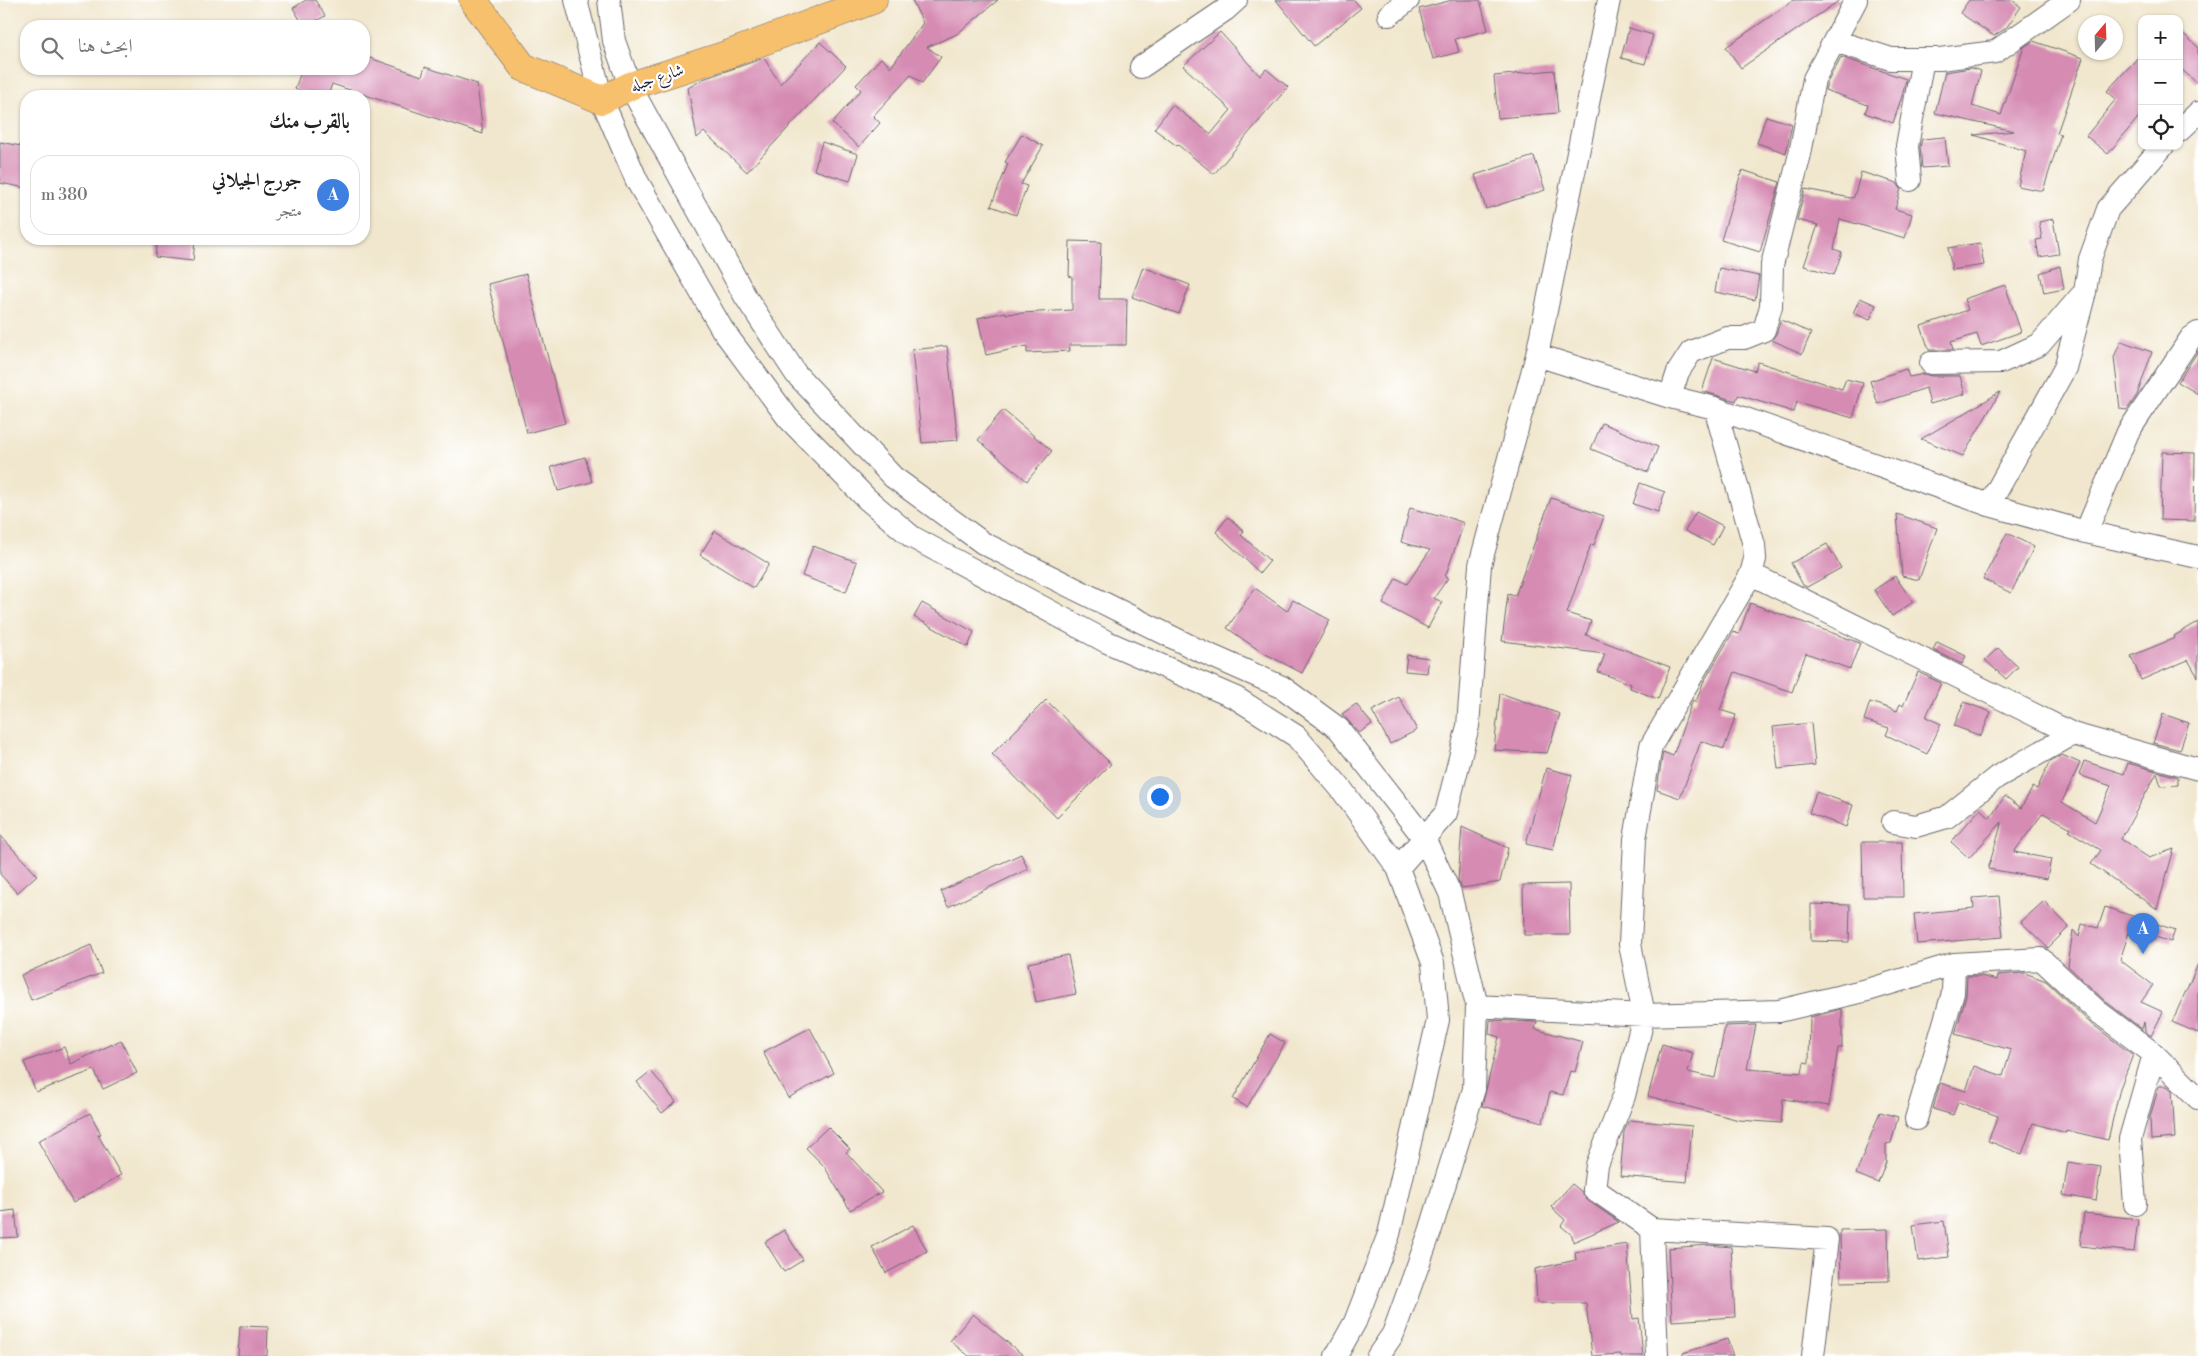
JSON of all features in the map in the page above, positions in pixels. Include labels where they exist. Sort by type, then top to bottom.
[{"type":"main road","points":[[473,0],[523,67],[602,100]]},
{"type":"main road","name":"شارع جبله","points":[[602,100],[630,86],[729,54],[873,0]]},
{"type":"street","points":[[576,0],[602,100],[637,181],[722,329],[788,418],[867,499],[912,538],[1107,642],[1236,698],[1296,736],[1342,790],[1398,868],[1433,964],[1438,1020],[1389,1234],[1355,1322],[1336,1356]]},
{"type":"street","points":[[609,0],[614,41],[630,86],[745,296],[796,374],[893,477],[983,543],[1196,649],[1282,688],[1339,729],[1424,838],[1450,894],[1477,1006],[1474,1089],[1430,1232],[1393,1334],[1378,1356]]},
{"type":"street","points":[[1141,67],[1225,10],[1236,0]]},
{"type":"street","points":[[1389,15],[1408,0]]},
{"type":"street","points":[[1398,868],[1446,814],[1468,726],[1480,565],[1537,355],[1609,0]]},
{"type":"street","points":[[1670,397],[1678,372],[1691,352],[1727,338],[1744,338],[1764,330],[1771,306],[1772,265],[1800,154],[1814,79],[1856,0]]},
{"type":"street","points":[[1834,41],[1891,59],[1923,59],[1995,52],[2068,0]]},
{"type":"street","points":[[1910,180],[1907,146],[1923,59]]},
{"type":"street","points":[[2183,127],[2198,113]]},
{"type":"street","points":[[1989,505],[2065,368],[2085,292],[2090,259],[2108,209],[2160,150]]},
{"type":"street","points":[[1931,363],[2002,362],[2040,344],[2085,292]]},
{"type":"street","points":[[2086,532],[2128,432],[2191,338],[2198,333]]},
{"type":"street","points":[[1537,355],[1670,397],[1715,408],[1989,505],[2086,532],[2198,558]]},
{"type":"street","points":[[1715,408],[1754,545],[1755,559],[1751,574],[1651,746],[1635,839],[1630,944],[1644,1015],[1624,1096],[1597,1165],[1594,1189],[1652,1229],[1827,1239],[1813,1356]]},
{"type":"street","points":[[1751,574],[2073,734],[2198,769]]},
{"type":"street","points":[[1893,822],[1916,826],[1947,817],[1997,777],[2073,734]]},
{"type":"street","points":[[1477,1006],[1644,1015],[1779,1011],[1871,988],[1954,964],[2042,959],[2097,1011],[2154,1054],[2198,1098]]},
{"type":"street","points":[[1916,1119],[1953,993],[1954,964]]},
{"type":"street","points":[[2134,1204],[2130,1139],[2154,1054]]},
{"type":"street","points":[[1652,1229],[1657,1356]]},
{"type":"building","points":[[306,0],[315,0],[325,16],[318,20],[300,20],[293,8]]},
{"type":"building","points":[[912,0],[998,0],[957,34],[927,47],[941,57],[922,83],[911,75],[873,116],[880,123],[859,147],[832,123],[861,90],[856,85],[881,58],[891,67],[923,23]]},
{"type":"building","points":[[1276,0],[1354,0],[1361,8],[1314,46]]},
{"type":"building","points":[[1452,0],[1480,0],[1488,30],[1455,39],[1459,52],[1433,59],[1419,9]]},
{"type":"building","points":[[1794,0],[1840,0],[1741,68],[1726,47]]},
{"type":"building","points":[[1969,0],[2012,0],[2021,7],[2006,28],[1994,36],[1960,13]]},
{"type":"building","points":[[1629,28],[1653,35],[1645,64],[1621,58]]},
{"type":"building","points":[[1220,32],[1260,76],[1266,69],[1288,87],[1214,174],[1178,145],[1154,129],[1172,105],[1211,134],[1231,110],[1183,66]]},
{"type":"building","points":[[2183,34],[2198,47],[2198,84],[2183,71]]},
{"type":"building","points":[[2033,41],[2078,56],[2078,60],[2082,60],[2057,133],[2061,134],[2043,191],[2018,186],[2026,151],[1974,135],[2014,131],[1935,113],[1945,72],[1971,68],[1981,71],[1972,106],[2001,115],[2024,47]]},
{"type":"building","points":[[820,42],[846,66],[747,172],[704,132],[697,138],[688,88],[703,79],[764,58],[780,84]]},
{"type":"building","points":[[1841,57],[1906,79],[1893,123],[1865,113],[1868,105],[1825,90]]},
{"type":"building","points":[[2138,57],[2138,118],[2108,154],[2086,136],[2116,99],[2107,91]]},
{"type":"building","points":[[370,58],[422,76],[425,67],[477,84],[483,134],[370,97],[370,90],[350,90],[332,84],[330,90],[295,89],[300,75],[370,75]]},
{"type":"building","points":[[1554,70],[1558,113],[1498,118],[1494,76]]},
{"type":"building","points":[[1766,116],[1792,124],[1786,153],[1757,143]]},
{"type":"building","points":[[1022,134],[1043,146],[1021,184],[1027,186],[1016,215],[991,206],[1008,164],[1005,162]]},
{"type":"building","points":[[1945,137],[1948,166],[1922,168],[1920,147],[1922,139]]},
{"type":"building","points":[[0,142],[20,146],[20,187],[0,183]]},
{"type":"building","points":[[822,142],[858,154],[850,181],[814,170]]},
{"type":"building","points":[[1534,156],[1545,190],[1486,209],[1475,175]]},
{"type":"building","points":[[1742,170],[1780,182],[1760,252],[1721,240]]},
{"type":"building","points":[[1861,172],[1897,183],[1901,189],[1895,209],[1912,214],[1905,238],[1840,219],[1834,249],[1842,252],[1834,275],[1804,266],[1818,225],[1797,220],[1805,189],[1851,198],[1854,197]]},
{"type":"building","points":[[2053,219],[2059,254],[2039,257],[2036,240],[2042,239],[2039,222]]},
{"type":"building","points":[[1070,241],[1101,242],[1099,299],[1127,299],[1126,345],[1069,345],[1070,351],[1027,353],[1027,346],[986,355],[978,318],[1006,312],[1006,314],[1072,310],[1072,277],[1069,276]]},
{"type":"building","points":[[1980,243],[1984,265],[1952,270],[1948,248]]},
{"type":"building","points":[[156,245],[194,245],[193,261],[155,257]]},
{"type":"building","points":[[2060,266],[2064,289],[2044,293],[2040,273]]},
{"type":"building","points":[[1143,267],[1190,285],[1179,314],[1132,297]]},
{"type":"building","points":[[1719,268],[1759,276],[1755,300],[1715,292]]},
{"type":"building","points":[[526,274],[565,423],[527,433],[488,284]]},
{"type":"building","points":[[2005,285],[2021,332],[1981,346],[1977,334],[1951,342],[1953,350],[1929,350],[1921,326],[1968,310],[1964,299]]},
{"type":"building","points":[[1860,298],[1876,305],[1870,320],[1853,313]]},
{"type":"building","points":[[1781,320],[1811,333],[1802,354],[1772,340]]},
{"type":"building","points":[[2121,341],[2152,352],[2137,395],[2127,410],[2120,409],[2114,357]]},
{"type":"building","points":[[947,346],[958,440],[922,443],[912,350]]},
{"type":"building","points":[[2198,351],[2198,394],[2178,382]]},
{"type":"building","points":[[1713,358],[1755,371],[1758,362],[1842,389],[1846,379],[1863,383],[1853,418],[1797,402],[1794,412],[1738,395],[1736,401],[1702,391]]},
{"type":"building","points":[[1906,369],[1909,377],[1924,374],[1931,376],[1960,376],[1965,394],[1930,404],[1926,388],[1878,404],[1870,381]]},
{"type":"building","points":[[2000,392],[1963,456],[1921,439],[1962,415]]},
{"type":"building","points":[[1003,410],[1052,451],[1027,481],[978,440]]},
{"type":"building","points":[[1602,423],[1658,447],[1648,472],[1591,449]]},
{"type":"building","points":[[2162,452],[2195,453],[2194,521],[2160,520]]},
{"type":"building","points":[[585,457],[592,482],[558,491],[551,467]]},
{"type":"building","points":[[1640,483],[1665,492],[1658,512],[1633,504]]},
{"type":"building","points":[[1551,498],[1604,516],[1594,545],[1591,544],[1567,613],[1591,621],[1586,635],[1670,667],[1658,699],[1630,688],[1631,684],[1598,672],[1605,654],[1502,641],[1508,594],[1515,596]]},
{"type":"building","points":[[1410,508],[1438,516],[1439,514],[1464,523],[1445,577],[1448,578],[1434,598],[1442,602],[1428,628],[1383,604],[1396,578],[1407,584],[1430,550],[1401,542]]},
{"type":"building","points":[[1696,512],[1723,526],[1713,545],[1685,531]]},
{"type":"building","points":[[1897,514],[1937,528],[1919,580],[1902,576]]},
{"type":"building","points":[[1228,517],[1244,531],[1241,535],[1270,561],[1260,573],[1216,532]]},
{"type":"building","points":[[715,531],[769,564],[754,588],[700,555]]},
{"type":"building","points":[[2007,533],[2034,547],[2011,593],[1983,579]]},
{"type":"building","points":[[1827,544],[1841,568],[1807,587],[1803,585],[1791,563]]},
{"type":"building","points":[[813,546],[857,562],[846,592],[802,576]]},
{"type":"building","points":[[1895,576],[1913,602],[1892,616],[1874,590]]},
{"type":"building","points":[[1255,588],[1287,611],[1293,600],[1330,620],[1302,673],[1260,651],[1227,628]]},
{"type":"building","points":[[922,603],[974,632],[968,647],[914,617]]},
{"type":"building","points":[[1750,603],[1860,643],[1850,669],[1806,653],[1792,692],[1735,672],[1720,710],[1736,715],[1724,749],[1701,741],[1680,798],[1657,790],[1663,752],[1673,756],[1693,700],[1696,702],[1703,683],[1733,632],[1739,634]]},
{"type":"building","points":[[2198,622],[2198,677],[2188,660],[2141,680],[2131,656],[2175,638],[2174,636]]},
{"type":"building","points":[[1937,642],[1966,656],[1962,664],[1933,650]]},
{"type":"building","points":[[1998,648],[2018,667],[2006,679],[1985,660]]},
{"type":"building","points":[[1407,655],[1429,658],[1427,673],[1405,671]]},
{"type":"building","points":[[1918,672],[1941,683],[1926,717],[1941,724],[1927,754],[1886,735],[1889,728],[1864,720],[1870,702],[1897,711],[1900,704],[1903,706]]},
{"type":"building","points":[[1500,693],[1560,714],[1547,753],[1494,750]]},
{"type":"building","points":[[1399,697],[1417,730],[1390,744],[1372,711]]},
{"type":"building","points":[[1046,700],[1111,764],[1057,818],[992,754]]},
{"type":"building","points":[[1964,702],[1991,712],[1981,736],[1954,726]]},
{"type":"building","points":[[1356,704],[1372,724],[1359,733],[1342,714]]},
{"type":"building","points":[[2163,714],[2189,723],[2180,750],[2153,743]]},
{"type":"building","points":[[1811,723],[1815,765],[1778,769],[1773,727]]},
{"type":"building","points":[[2062,755],[2080,763],[2062,802],[2095,822],[2111,786],[2079,775],[2084,761],[2124,774],[2128,763],[2178,777],[2178,785],[2161,786],[2157,773],[2121,839],[2149,858],[2174,849],[2157,909],[2091,864],[2101,850],[2069,831],[2071,828],[2043,813],[2014,852],[2051,859],[2047,879],[1988,869],[2002,822],[1969,858],[1951,842],[1980,809],[1990,818],[2005,796],[2021,808],[2033,787],[2037,789],[2049,763]]},
{"type":"building","points":[[1546,768],[1572,775],[1553,850],[1526,844]]},
{"type":"building","points":[[1816,792],[1853,805],[1846,827],[1809,813]]},
{"type":"building","points":[[1462,827],[1508,848],[1500,882],[1462,888],[1458,880]]},
{"type":"building","points":[[0,835],[37,875],[17,893],[0,874]]},
{"type":"building","points":[[1862,842],[1902,842],[1903,897],[1863,897]]},
{"type":"building","points":[[1021,854],[1028,869],[948,907],[941,891]]},
{"type":"building","points":[[1569,884],[1570,935],[1524,935],[1523,885]]},
{"type":"building","points":[[1999,896],[2003,937],[1917,944],[1914,914],[1974,908],[1973,898]]},
{"type":"building","points":[[2044,901],[2069,927],[2048,948],[2021,922]]},
{"type":"building","points":[[1811,904],[1850,905],[1849,942],[1811,941]]},
{"type":"building","points":[[2105,907],[2175,930],[2171,942],[2130,929],[2120,960],[2153,985],[2141,1002],[2163,1012],[2151,1036],[2145,1031],[2144,1022],[2142,1029],[2105,1001],[2068,966],[2073,930],[2079,937],[2082,924],[2098,928]]},
{"type":"building","points":[[91,945],[102,973],[31,1000],[21,975]]},
{"type":"building","points":[[1068,955],[1076,994],[1036,1002],[1028,963]]},
{"type":"building","points":[[2198,964],[2198,1033],[2172,1022]]},
{"type":"building","points":[[2025,973],[2046,981],[2088,1021],[2133,1055],[2120,1088],[2108,1140],[2066,1130],[2066,1133],[2033,1123],[2022,1154],[1988,1141],[1998,1116],[1958,1102],[1953,1115],[1933,1109],[1940,1083],[1966,1091],[1974,1066],[2003,1076],[2011,1050],[1955,1034],[1966,996],[1967,976],[1981,976],[1997,980],[1998,975]]},
{"type":"building","points":[[1842,1009],[1842,1048],[1838,1048],[1829,1106],[1783,1099],[1781,1123],[1739,1120],[1648,1096],[1662,1044],[1693,1053],[1688,1072],[1715,1078],[1725,1026],[1756,1025],[1747,1069],[1802,1073],[1804,1062],[1809,1063],[1810,1017]]},
{"type":"building","points":[[1490,1020],[1537,1022],[1535,1029],[1583,1042],[1575,1072],[1570,1071],[1563,1095],[1550,1092],[1543,1122],[1482,1106],[1499,1037],[1489,1034]]},
{"type":"building","points":[[810,1028],[834,1073],[788,1098],[763,1052]]},
{"type":"building","points":[[1270,1034],[1285,1043],[1247,1107],[1233,1099]]},
{"type":"building","points":[[121,1040],[137,1073],[103,1089],[94,1070],[36,1092],[24,1062],[64,1047],[71,1064]]},
{"type":"building","points":[[651,1071],[676,1102],[662,1113],[637,1082]]},
{"type":"building","points":[[2159,1086],[2167,1086],[2172,1090],[2175,1138],[2151,1140],[2150,1117]]},
{"type":"building","points":[[1880,1112],[1898,1117],[1891,1143],[1886,1144],[1886,1162],[1878,1183],[1856,1174]]},
{"type":"building","points":[[90,1113],[101,1134],[98,1135],[121,1175],[73,1203],[38,1141]]},
{"type":"building","points":[[1629,1120],[1692,1126],[1687,1182],[1620,1176],[1624,1132]]},
{"type":"building","points":[[828,1127],[850,1149],[846,1152],[882,1192],[850,1210],[824,1166],[806,1148]]},
{"type":"building","points":[[2068,1162],[2101,1167],[2096,1201],[2063,1195]]},
{"type":"building","points":[[1572,1184],[1582,1192],[1587,1200],[1619,1222],[1573,1242],[1572,1235],[1561,1226],[1565,1220],[1551,1207]]},
{"type":"building","points":[[15,1210],[18,1237],[0,1238],[0,1212]]},
{"type":"building","points":[[2084,1213],[2138,1219],[2134,1252],[2080,1246]]},
{"type":"building","points":[[1944,1221],[1949,1257],[1918,1261],[1913,1225]]},
{"type":"building","points":[[913,1225],[927,1251],[886,1273],[872,1247]]},
{"type":"building","points":[[1888,1229],[1889,1281],[1841,1282],[1840,1230]]},
{"type":"building","points":[[784,1230],[803,1260],[784,1272],[765,1242]]},
{"type":"building","points":[[1627,1244],[1633,1319],[1639,1318],[1643,1356],[1621,1356],[1620,1354],[1592,1356],[1586,1303],[1537,1303],[1535,1269],[1576,1260],[1575,1252]]},
{"type":"building","points":[[1709,1245],[1731,1247],[1735,1317],[1672,1321],[1668,1248]]},
{"type":"building","points":[[973,1314],[1024,1356],[969,1356],[950,1341]]},
{"type":"building","points":[[240,1326],[268,1327],[267,1356],[238,1356]]},
{"type":"building","points":[[1727,1339],[1733,1356],[1683,1356],[1683,1353]]},
{"type":"place","name":"جورج الجيلاني","points":[[2143,954]]}]
